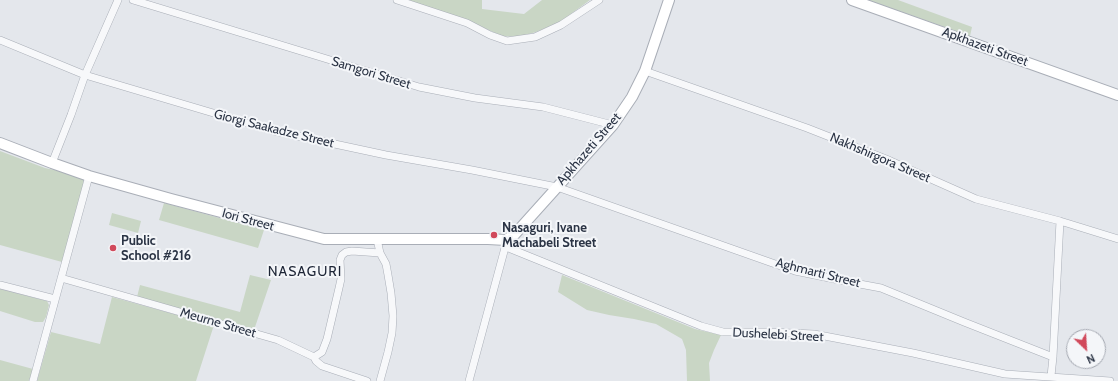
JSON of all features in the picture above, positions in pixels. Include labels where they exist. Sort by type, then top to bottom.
[{"type":"street","points":[[52,163],[85,75],[118,0]]},
{"type":"street","name":"Samgori Street","points":[[134,0],[419,87],[475,98],[543,107],[613,125]]},
{"type":"street","points":[[396,0],[467,23],[490,35],[507,41],[535,37],[561,25],[598,0]]},
{"type":"street","name":"Apkhazeti Street","points":[[506,244],[613,125],[632,97],[645,71],[669,0]]},
{"type":"street","name":"Apkhazeti Street","points":[[852,0],[1118,94]]},
{"type":"street","name":"Giorgi Saakadze Street","points":[[0,40],[85,75],[274,131],[386,155],[557,187]]},
{"type":"street","name":"Nakhshirgora Street","points":[[645,71],[858,147],[976,199],[1060,221],[1118,239]]},
{"type":"street","name":"Iori Street","points":[[0,143],[89,176],[324,239],[488,239],[506,244]]},
{"type":"street","points":[[33,381],[89,176]]},
{"type":"street","name":"Aghmarti Street","points":[[557,187],[796,271],[881,288],[1053,357]]},
{"type":"street","points":[[1051,376],[1060,221]]},
{"type":"street","points":[[377,239],[380,253],[386,264],[393,316],[392,333],[380,381]]},
{"type":"street","points":[[469,381],[506,244]]},
{"type":"street","name":"Dushelebi Street","points":[[506,244],[701,326],[724,332],[814,334],[913,353],[1005,377],[1051,376],[1110,381]]},
{"type":"street","points":[[314,356],[322,352],[328,339],[341,279],[340,260],[342,255],[346,252],[352,251],[380,253]]},
{"type":"street","name":"Meurne Street","points":[[61,278],[278,340],[314,356],[316,361],[322,366],[367,381]]},
{"type":"street","points":[[0,285],[55,299]]},
{"type":"green space","points":[[408,0],[482,0],[482,9],[524,14],[542,0],[590,0],[560,22],[536,32],[518,37],[502,36],[466,20]]},
{"type":"green space","points":[[868,0],[898,0],[972,27],[970,36]]},
{"type":"green space","points":[[0,151],[45,168],[84,177],[84,182],[62,262],[0,245]]},
{"type":"green space","points":[[164,203],[264,230],[258,248],[159,220]]},
{"type":"green space","points":[[112,213],[141,221],[138,233],[109,225]]},
{"type":"green space","points":[[250,275],[271,280],[254,330],[137,297],[140,285],[240,312]]},
{"type":"green space","points":[[562,275],[695,329],[721,335],[709,363],[710,381],[687,381],[686,350],[682,339],[656,324],[587,310],[558,292]]},
{"type":"green space","points":[[0,289],[47,301],[49,305],[43,322],[35,322],[0,311]]},
{"type":"green space","points":[[112,297],[214,325],[196,381],[37,381],[51,332],[100,344]]},
{"type":"green space","points":[[0,360],[33,369],[29,381],[0,381]]},
{"type":"place","name":"Nasaguri, Ivane Machabeli Street","points":[[494,235]]},
{"type":"place","name":"Public School #216","points":[[113,248]]},
{"type":"district","name":"NASAGURI","points":[[305,272]]}]
